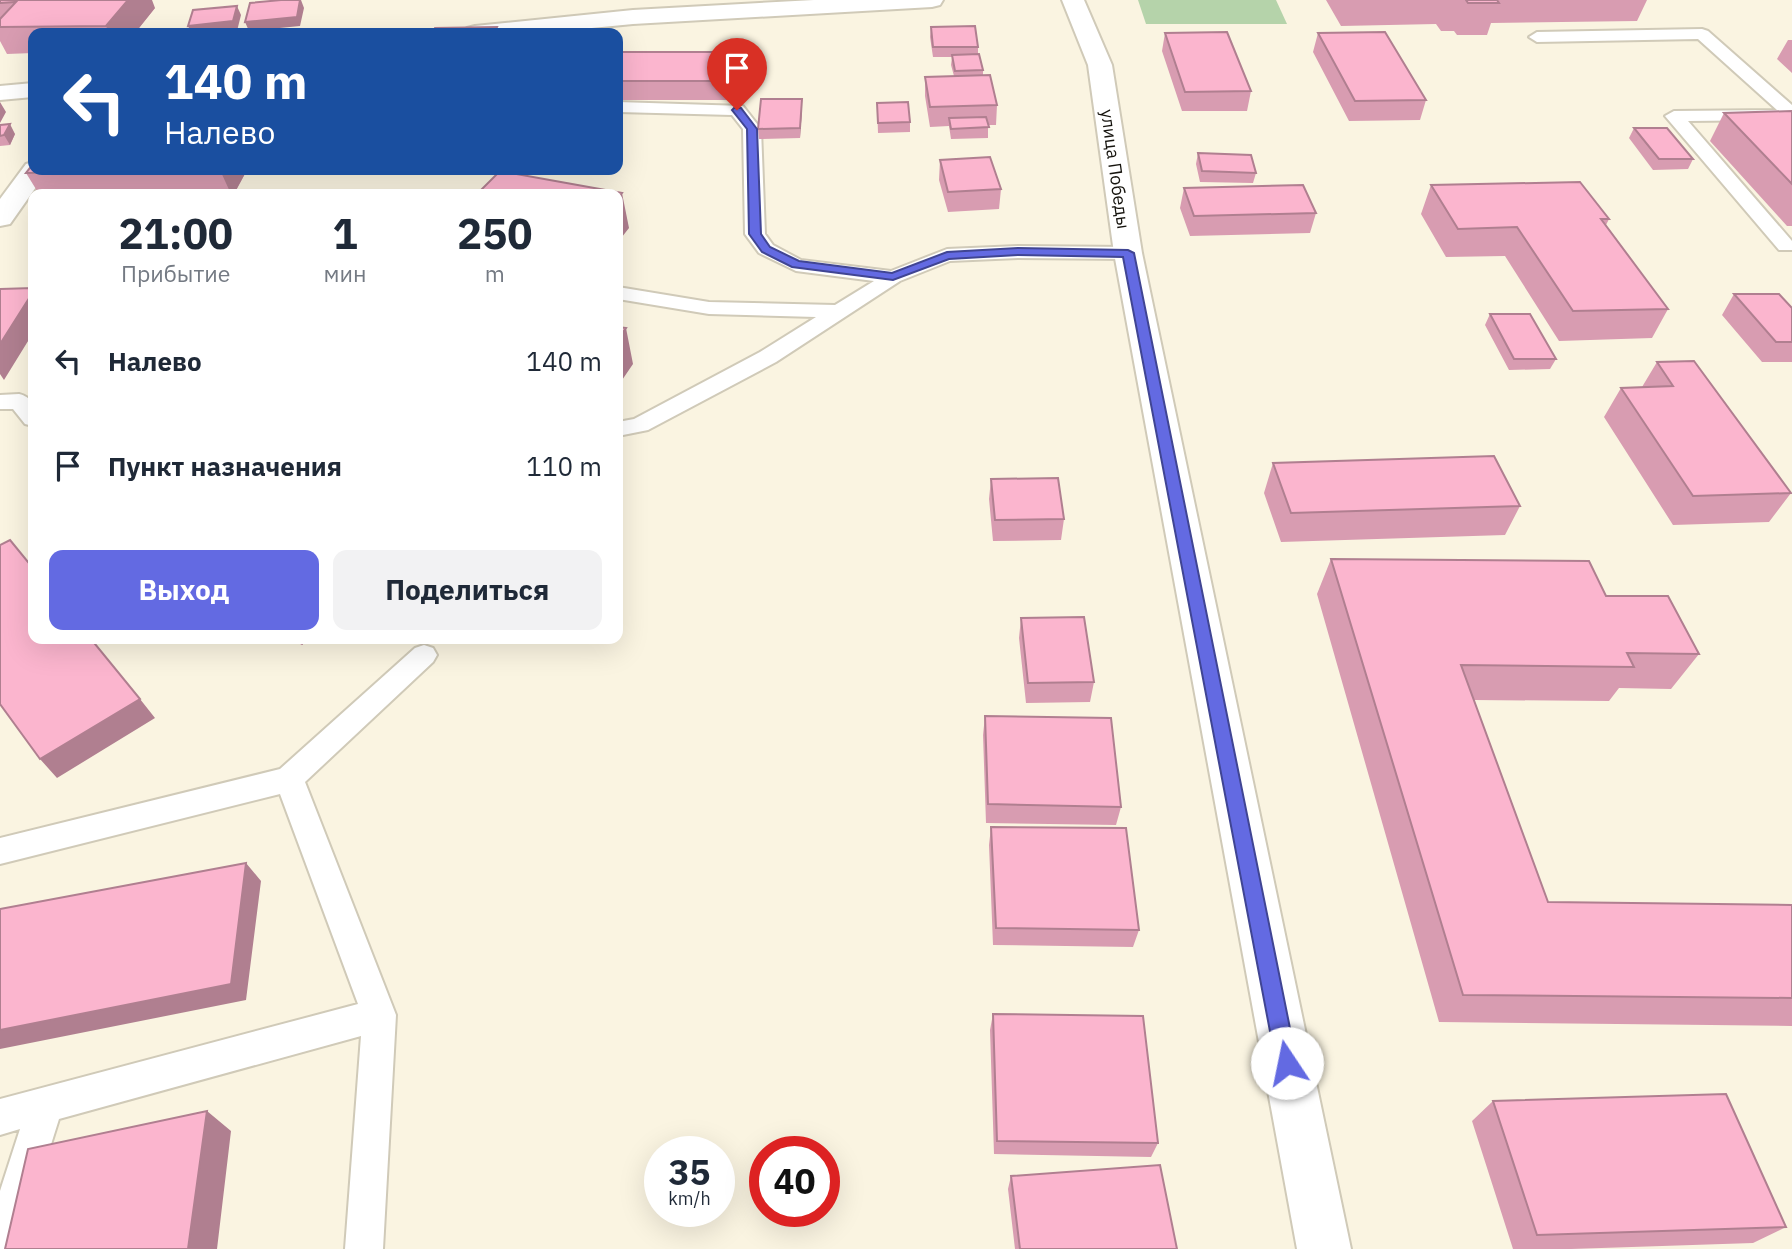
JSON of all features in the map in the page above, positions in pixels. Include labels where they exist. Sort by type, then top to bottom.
[{"type":"street","points":[[550,28],[633,17],[932,0]]},
{"type":"street","name":"улица Победы","points":[[1073,0],[1100,65],[1128,253],[1324,1249]]},
{"type":"street","points":[[525,1],[527,14],[534,28]]},
{"type":"street","points":[[0,93],[28,90]]},
{"type":"street","points":[[0,218],[31,175]]},
{"type":"lane","points":[[1537,37],[1702,34],[1792,115]]},
{"type":"lane","points":[[623,107],[737,110],[752,129],[755,234],[766,249],[796,265],[893,277]]},
{"type":"lane","points":[[1786,246],[1674,116],[1792,115]]},
{"type":"lane","points":[[623,428],[640,425],[768,357],[893,277],[947,256],[1018,252],[1128,253]]},
{"type":"lane","points":[[623,294],[709,308],[838,311]]},
{"type":"lane","points":[[0,402],[19,401],[28,413]]},
{"type":"lane","points":[[0,851],[289,779],[424,655]]},
{"type":"lane","points":[[289,779],[379,1015],[364,1249]]},
{"type":"lane","points":[[0,1117],[379,1015]]},
{"type":"lane","points":[[0,1248],[45,1106]]},
{"type":"green space","points":[[1138,0],[1276,0],[1287,24],[1146,24]]},
{"type":"building","points":[[0,0],[128,0],[106,26],[0,27],[0,19],[16,2],[0,3]]},
{"type":"building","points":[[300,0],[297,17],[245,22],[250,3]]},
{"type":"building","points":[[1466,0],[1497,0],[1499,3],[1468,3]]},
{"type":"building","points":[[237,6],[233,21],[188,26],[193,10]]},
{"type":"building","points":[[975,26],[978,47],[933,47],[931,27]]},
{"type":"building","points":[[497,27],[496,28],[435,28]]},
{"type":"building","points":[[1227,32],[1251,91],[1185,92],[1165,33]]},
{"type":"building","points":[[1385,32],[1426,100],[1355,101],[1318,33]]},
{"type":"building","points":[[623,52],[740,52],[736,81],[623,81]]},
{"type":"building","points":[[979,54],[983,70],[955,71],[952,55]]},
{"type":"building","points":[[990,75],[997,105],[930,107],[925,77]]},
{"type":"building","points":[[761,99],[802,99],[800,128],[758,129]]},
{"type":"building","points":[[908,102],[910,122],[878,123],[877,103]]},
{"type":"building","points":[[1792,111],[1792,184],[1724,113]]},
{"type":"building","points":[[986,117],[989,127],[951,129],[949,118]]},
{"type":"building","points":[[10,124],[4,135],[0,136],[0,125]]},
{"type":"building","points":[[1634,128],[1667,128],[1693,159],[1659,159]]},
{"type":"building","points":[[1198,153],[1251,155],[1256,173],[1202,171]]},
{"type":"building","points":[[990,157],[1001,189],[948,192],[940,160]]},
{"type":"building","points":[[496,175],[522,175],[600,189],[482,189]]},
{"type":"building","points":[[1580,182],[1609,219],[1601,219],[1668,309],[1573,311],[1517,227],[1458,229],[1431,185]]},
{"type":"building","points":[[1303,185],[1316,213],[1194,216],[1184,188]]},
{"type":"building","points":[[28,288],[28,300],[0,344],[0,289]]},
{"type":"building","points":[[1734,294],[1779,294],[1792,308],[1792,342],[1776,342]]},
{"type":"building","points":[[1490,314],[1530,314],[1556,359],[1514,359]]},
{"type":"building","points":[[1694,361],[1791,493],[1693,496],[1621,388],[1673,386],[1657,362]]},
{"type":"building","points":[[1494,456],[1520,506],[1291,513],[1273,463]]},
{"type":"building","points":[[1058,478],[1064,519],[995,520],[991,479]]},
{"type":"building","points":[[10,540],[28,562],[28,644],[95,644],[140,699],[40,759],[0,704],[0,545]]},
{"type":"building","points":[[1331,559],[1589,561],[1606,596],[1668,596],[1699,654],[1627,653],[1634,667],[1461,665],[1548,902],[1792,905],[1792,998],[1463,995]]},
{"type":"building","points":[[1084,617],[1094,682],[1028,683],[1021,618]]},
{"type":"building","points":[[985,716],[1111,718],[1121,807],[988,804]]},
{"type":"building","points":[[991,827],[1126,828],[1139,930],[996,928]]},
{"type":"building","points":[[246,863],[231,984],[0,1030],[0,909]]},
{"type":"building","points":[[993,1014],[1143,1016],[1158,1143],[997,1141]]},
{"type":"building","points":[[1726,1094],[1786,1227],[1537,1235],[1493,1101]]},
{"type":"building","points":[[207,1111],[188,1249],[5,1249],[28,1149]]},
{"type":"building","points":[[1160,1165],[1177,1249],[1020,1249],[1011,1176]]},
{"type":"route","points":[[737,110],[752,129],[755,234],[766,249],[796,265],[893,277],[947,256],[1018,252],[1128,253],[1287,1063]]}]
